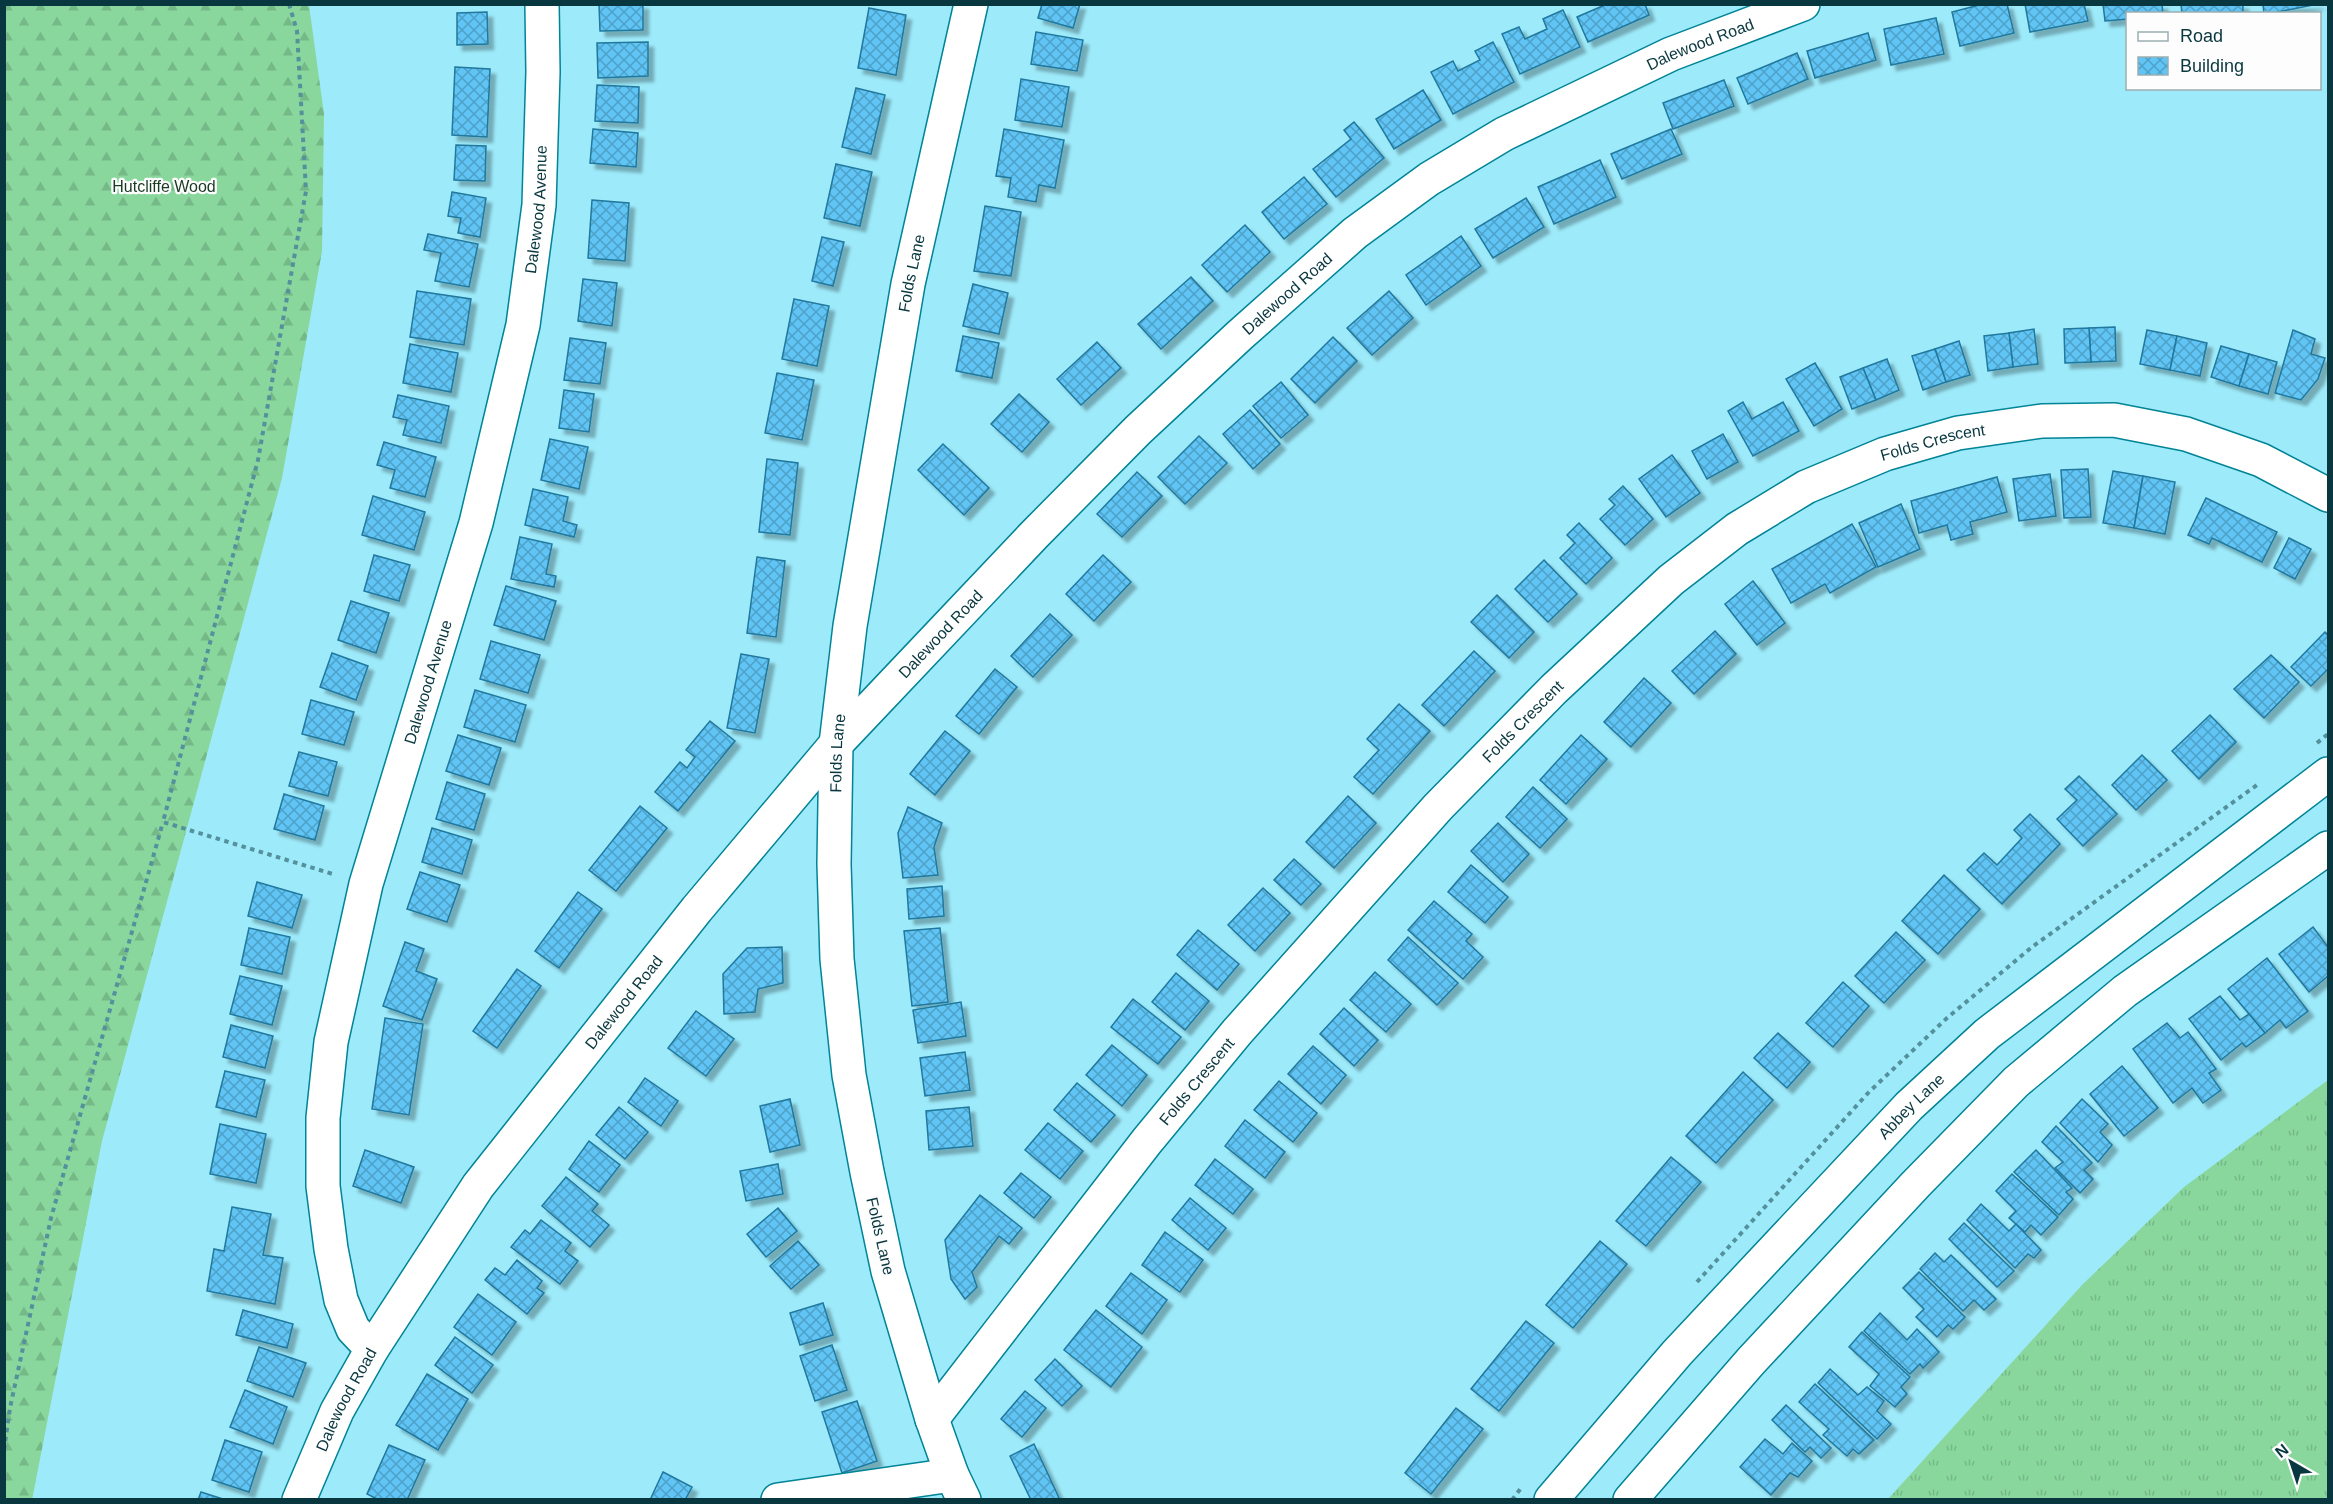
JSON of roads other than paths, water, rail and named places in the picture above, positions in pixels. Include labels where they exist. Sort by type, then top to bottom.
[{"type":"street","name":"Dalewood Avenue","points":[[372,1349],[352,1329],[341,1300],[331,1249],[323,1186],[323,1118],[332,1042],[366,884],[476,523],[523,325],[539,205],[543,72],[542,4]]},
{"type":"street","name":"Folds Lane","points":[[958,1487],[932,1419],[888,1271],[849,1075],[836,935],[834,864],[837,744],[850,626],[908,284],[971,4]]},
{"type":"street","name":"Dalewood Road","points":[[299,1500],[337,1411],[372,1349],[478,1186],[697,909],[837,744],[1034,535],[1138,430],[1355,233],[1429,179],[1504,134],[1671,54],[1803,4]]},
{"type":"street","name":"Folds Crescent","points":[[932,1419],[1147,1141],[1237,1032],[1438,807],[1554,689],[1671,580],[1737,529],[1806,487],[1885,454],[1958,433],[2042,422],[2114,420],[2186,434],[2261,460],[2328,495]]},
{"type":"street","name":"Abbey Lane","points":[[1551,1500],[1677,1353],[1918,1098],[1987,1034],[2328,774]]},
{"type":"street","points":[[1630,1500],[1767,1344],[1916,1184],[2016,1082],[2125,991],[2328,848]]},
{"type":"street","points":[[778,1500],[958,1487]]},
{"type":"park label","name":"Hutcliffe Wood","points":[[164,186]]}]
